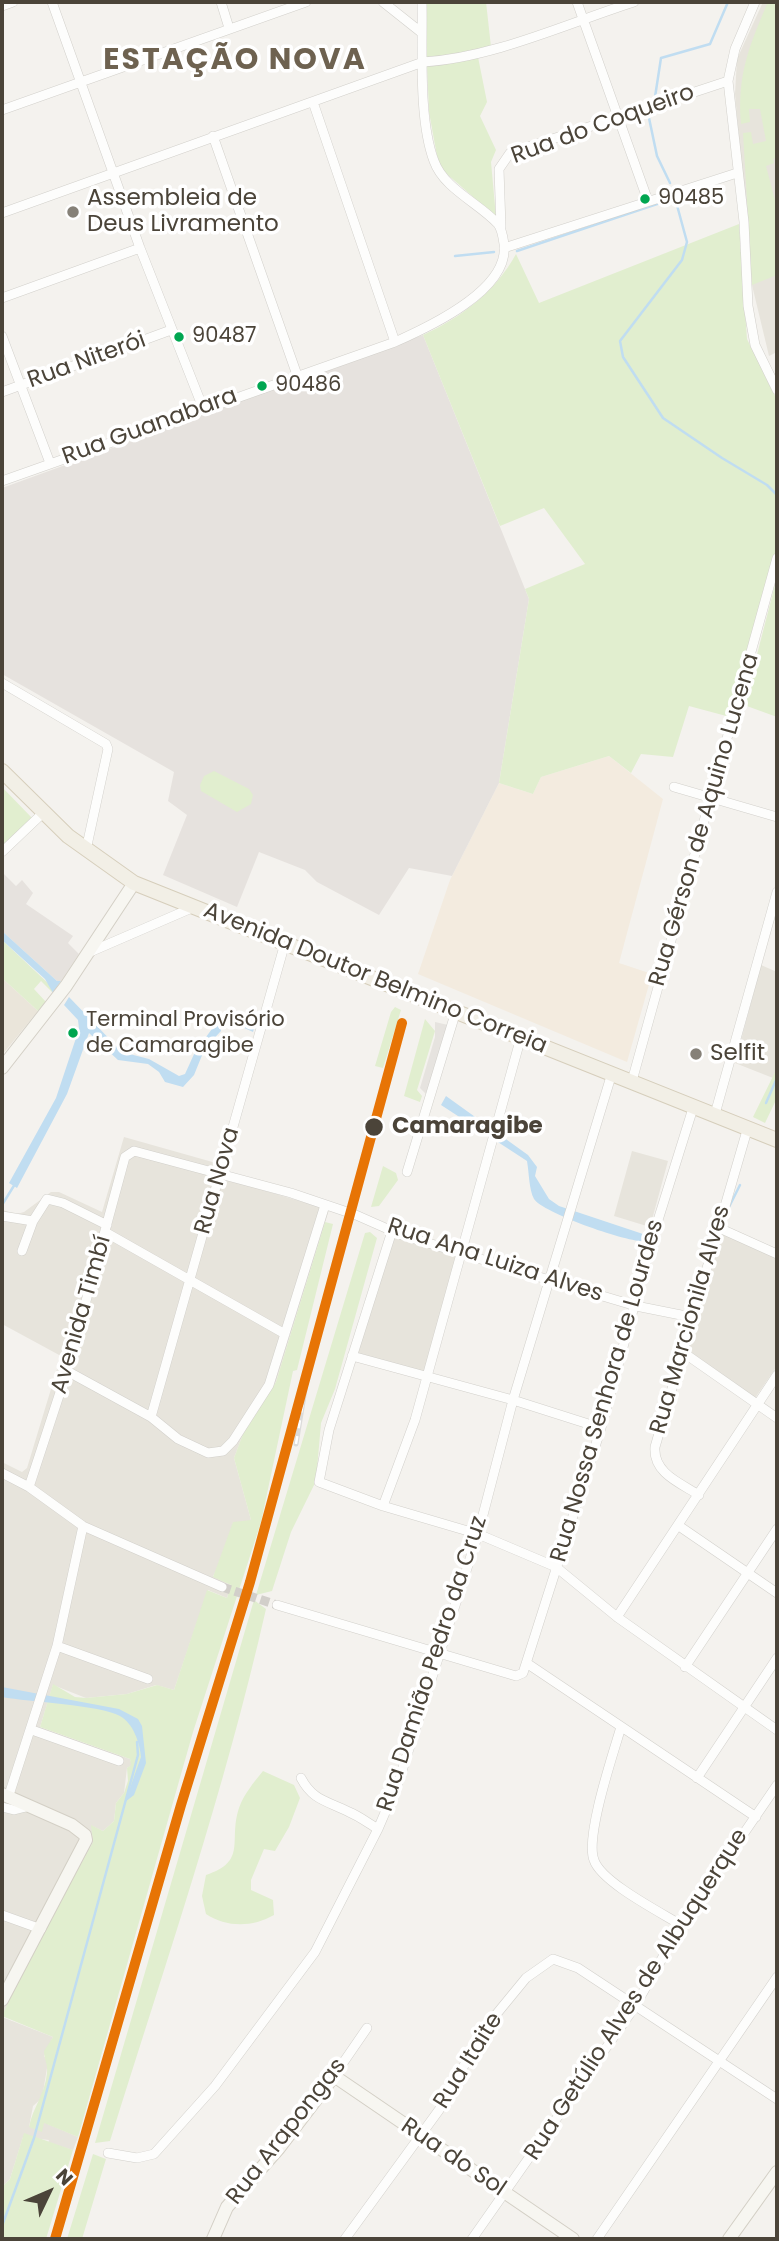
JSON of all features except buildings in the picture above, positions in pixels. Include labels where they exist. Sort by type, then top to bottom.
[{"type":"main road","name":"Avenida Doutor Belmino Correia","points":[[2,771],[43,813],[86,850],[134,883],[777,1140]]},
{"type":"street","points":[[2,6],[13,2]]},
{"type":"street","points":[[52,2],[140,247],[203,408]]},
{"type":"street","points":[[220,2],[229,28]]},
{"type":"street","points":[[2,110],[306,2]]},
{"type":"street","points":[[383,2],[422,33]]},
{"type":"street","points":[[422,2],[423,62],[430,147],[439,171],[501,227],[505,248],[737,173]]},
{"type":"street","points":[[577,2],[648,201]]},
{"type":"street","points":[[2,213],[423,62],[447,61],[480,52],[634,2]]},
{"type":"street","points":[[755,2],[735,49],[728,81],[748,306],[755,345],[764,369],[777,390]]},
{"type":"street","name":"Rua do Coqueiro","points":[[501,227],[499,169],[503,159],[510,153],[728,81]]},
{"type":"street","points":[[313,102],[395,342]]},
{"type":"street","points":[[213,136],[297,375]]},
{"type":"street","points":[[2,298],[140,247]]},
{"type":"street","name":"Rua Guanabara","points":[[2,481],[429,328],[483,289],[501,263],[505,248]]},
{"type":"street","name":"Rua Niterói","points":[[2,392],[171,330]]},
{"type":"street","points":[[2,337],[50,463]]},
{"type":"street","name":"Rua Gérson de Aquino Lucena","points":[[632,1081],[777,558]]},
{"type":"street","points":[[2,682],[106,744],[108,749],[86,850]]},
{"type":"street","points":[[674,787],[777,817]]},
{"type":"street","points":[[2,852],[43,813]]},
{"type":"street","points":[[2,1068],[66,986],[134,883]]},
{"type":"street","points":[[715,1114],[777,892]]},
{"type":"street","points":[[90,952],[194,907]]},
{"type":"street","name":"Rua Nova","points":[[151,1417],[285,943]]},
{"type":"street","points":[[407,1172],[456,1011]]},
{"type":"street","points":[[383,1506],[409,1440],[521,1037]]},
{"type":"street","name":"Rua Damião Pedro da Cruz","points":[[108,2153],[137,2158],[154,2154],[208,2095],[315,1952],[378,1829],[399,1780],[478,1534],[513,1400],[612,1073]]},
{"type":"street","name":"Rua Nossa Senhora de Lourdes","points":[[438,1654],[520,1675],[528,1664],[601,1428],[650,1246],[694,1105]]},
{"type":"street","name":"Rua Marcionila Alves","points":[[699,1495],[669,1476],[654,1459],[684,1353],[691,1317],[748,1127]]},
{"type":"street","name":"Rua Ana Luiza Alves","points":[[140,1151],[325,1205],[391,1231],[549,1280],[636,1306],[691,1317]]},
{"type":"street","name":"Avenida Timbí","points":[[29,1487],[67,1371],[125,1157],[140,1151]]},
{"type":"street","points":[[22,1251],[42,1203],[47,1199],[55,1199],[285,1334]]},
{"type":"street","points":[[67,1371],[151,1417],[178,1439],[217,1454],[223,1451],[233,1441],[269,1385],[325,1205]]},
{"type":"street","points":[[2,1216],[33,1221]]},
{"type":"street","points":[[717,1227],[777,1254]]},
{"type":"street","points":[[391,1231],[329,1430],[319,1482],[383,1506],[478,1534],[556,1567],[685,1667],[777,1730]]},
{"type":"street","points":[[684,1353],[777,1418]]},
{"type":"street","points":[[352,1356],[513,1400],[601,1428]]},
{"type":"street","points":[[618,1617],[777,1375]]},
{"type":"street","points":[[2,1472],[29,1487],[83,1526],[222,1587]]},
{"type":"street","points":[[2,2000],[84,1847],[85,1835],[72,1825],[4,1800],[32,1730],[57,1646],[83,1526]]},
{"type":"street","points":[[679,1526],[777,1593]]},
{"type":"street","points":[[685,1667],[777,1529]]},
{"type":"street","points":[[277,1605],[438,1654]]},
{"type":"street","points":[[57,1646],[148,1679]]},
{"type":"street","points":[[697,1778],[777,1658]]},
{"type":"street","points":[[528,1664],[755,1816]]},
{"type":"street","points":[[621,1727],[597,1815],[592,1849],[594,1860],[604,1874],[681,1925]]},
{"type":"street","points":[[32,1730],[119,1761]]},
{"type":"street","points":[[301,1779],[313,1796],[322,1802],[349,1811],[378,1829]]},
{"type":"street","name":"Rua Getúlio Alves de Albuquerque","points":[[472,2239],[634,2008],[681,1925],[777,1785]]},
{"type":"street","points":[[2,1915],[41,1929]]},
{"type":"street","name":"Rua Itaite","points":[[345,2239],[439,2110],[485,2028],[526,1978],[553,1959],[578,1968],[634,2008]]},
{"type":"street","points":[[597,2239],[777,1977]]},
{"type":"street","points":[[634,2008],[777,2099]]},
{"type":"street","name":"Rua Arapongas","points":[[213,2239],[227,2207],[279,2148],[367,2028]]},
{"type":"street","name":"Rua do Sol","points":[[334,2076],[573,2239]]},
{"type":"street","points":[[729,2239],[777,2172]]},
{"type":"shaded area","points":[[763,2],[777,2],[777,352],[769,356],[752,285],[735,94],[737,59]]},
{"type":"shaded area","points":[[423,335],[529,599],[499,783],[452,876],[409,868],[379,915],[317,882],[305,870],[259,852],[237,907],[163,875],[187,815],[168,801],[174,772],[2,674],[2,488]]},
{"type":"shaded area","points":[[609,756],[663,799],[619,963],[652,974],[627,1062],[418,974],[450,880],[499,783],[533,794],[541,777]]},
{"type":"shaded area","points":[[2,872],[16,886],[22,880],[33,893],[26,904],[73,936],[68,943],[79,954],[61,981],[57,981],[2,931]]},
{"type":"shaded area","points":[[761,965],[777,972],[777,1068],[773,1078],[735,1063]]},
{"type":"shaded area","points":[[2,978],[38,1011],[2,1055]]},
{"type":"shaded area","points":[[435,1022],[448,1025],[427,1095],[420,1088],[435,1037]]},
{"type":"shaded area","points":[[124,1137],[216,1163],[213,1175],[329,1210],[276,1382],[243,1434],[234,1458],[251,1520],[213,1576],[231,1585],[227,1598],[208,1590],[174,1690],[156,1685],[127,1694],[86,1698],[53,1685],[40,1727],[130,1759],[132,1765],[127,1768],[124,1793],[116,1803],[114,1821],[103,1831],[92,1826],[93,1842],[2,2017],[2,1462],[22,1472],[27,1468],[61,1356],[2,1324],[2,1210],[17,1214],[24,1212],[51,1192],[59,1192],[102,1212]]},
{"type":"shaded area","points":[[632,1151],[668,1161],[650,1227],[614,1216]]},
{"type":"shaded area","points":[[718,1233],[759,1247],[777,1259],[777,1366],[755,1398],[687,1351]]},
{"type":"shaded area","points":[[392,1234],[459,1254],[424,1373],[357,1353]]},
{"type":"shaded area","points":[[2,2017],[53,2037],[44,2056],[48,2062],[42,2098],[33,2106],[29,2127],[43,2122],[78,2137],[73,2150],[48,2143],[49,2140],[23,2137],[10,2179],[2,2187]]},
{"type":"green space","points":[[426,2],[486,2],[491,47],[429,59],[425,56]]},
{"type":"green space","points":[[768,2],[777,2],[777,157],[773,159],[774,163],[766,166],[777,208],[777,275],[752,285],[743,133],[751,132],[753,144],[766,141],[760,109],[749,109],[750,122],[741,124],[740,106],[746,61]]},
{"type":"green space","points":[[478,57],[487,102],[480,116],[496,150],[491,162],[496,217],[439,167],[429,112],[427,65]]},
{"type":"green space","points":[[739,224],[747,339],[777,400],[777,548],[730,717],[689,706],[673,757],[641,754],[631,773],[609,756],[541,777],[533,794],[499,783],[529,599],[525,589],[585,564],[544,508],[500,526],[423,335],[451,320],[488,292],[516,254],[539,303]]},
{"type":"green space","points":[[777,577],[777,717],[744,705]]},
{"type":"green space","points":[[214,771],[249,789],[253,795],[251,804],[237,812],[201,791],[200,785],[204,776]]},
{"type":"green space","points":[[2,787],[32,818],[2,849]]},
{"type":"green space","points":[[2,940],[50,985],[53,993],[41,981],[34,989],[46,1002],[38,1011],[2,978]]},
{"type":"green space","points":[[395,1007],[401,1010],[383,1068],[375,1066],[391,1012]]},
{"type":"green space","points":[[425,1019],[435,1031],[417,1090],[422,1096],[420,1102],[404,1096]]},
{"type":"green space","points":[[777,1068],[777,1098],[765,1123],[753,1117]]},
{"type":"green space","points":[[383,1166],[396,1173],[398,1180],[379,1206],[371,1207]]},
{"type":"green space","points":[[325,1222],[333,1224],[297,1370],[293,1371],[261,1522],[193,1732],[78,2137],[44,2123],[42,2132],[29,2127],[46,2081],[44,2051],[53,2037],[2,2016],[25,1967],[93,1842],[91,1825],[103,1831],[114,1821],[116,1803],[124,1793],[128,1781],[127,1768],[131,1765],[130,1759],[40,1727],[53,1684],[75,1697],[86,1698],[127,1694],[157,1685],[174,1690],[207,1590],[227,1598],[231,1585],[213,1577],[233,1522],[251,1520],[234,1458],[243,1434],[276,1382]]},
{"type":"green space","points":[[370,1232],[377,1238],[335,1389],[321,1423],[316,1481],[291,1532],[272,1591],[256,1595],[365,1233]]},
{"type":"green space","points":[[254,1600],[266,1609],[213,1810],[110,2141],[95,2143]]},
{"type":"green space","points":[[263,1771],[294,1785],[300,1798],[289,1827],[275,1851],[264,1849],[251,1880],[251,1890],[273,1900],[274,1915],[249,1924],[231,1924],[206,1914],[202,1896],[206,1875],[219,1869],[232,1856],[239,1808],[246,1793]]},
{"type":"green space","points":[[24,2133],[73,2150],[46,2239],[2,2239],[2,2187],[10,2179]]},
{"type":"green space","points":[[93,2154],[106,2159],[82,2239],[67,2239]]},
{"type":"water","points":[[2,931],[57,981],[61,981],[53,993],[45,979],[2,940]]},
{"type":"water","points":[[69,997],[122,1052],[149,1059],[179,1076],[185,1074],[195,1052],[220,1018],[255,1025],[253,1032],[236,1024],[220,1026],[221,1031],[205,1048],[194,1075],[183,1087],[165,1082],[159,1072],[148,1064],[118,1060],[89,1033],[67,1094],[17,1188],[9,1183],[56,1098],[79,1029],[78,1020],[64,1005]]},
{"type":"water","points":[[446,1096],[528,1155],[537,1167],[535,1176],[549,1199],[559,1206],[646,1235],[644,1241],[587,1226],[541,1205],[532,1195],[527,1161],[441,1105]]},
{"type":"water","points":[[2,1687],[119,1709],[138,1719],[142,1726],[146,1763],[134,1795],[125,1802],[141,1757],[135,1734],[125,1719],[97,1709],[2,1697]]},
{"type":"waterway","points":[[655,97],[661,58],[710,44],[728,2]]},
{"type":"waterway","points":[[649,118],[657,156],[670,183]]},
{"type":"waterway","points":[[517,251],[675,198],[687,242],[682,260],[620,341],[623,357],[663,418],[767,485],[777,495]]},
{"type":"waterway","points":[[455,256],[494,252]]},
{"type":"waterway","points":[[766,1103],[777,1078]]},
{"type":"waterway","points":[[2,1205],[15,1184]]},
{"type":"waterway","points":[[729,1207],[740,1185]]},
{"type":"waterway","points":[[2,2226],[34,2138],[138,1755],[137,1742]]},
{"type":"tunnel","points":[[222,1587],[277,1605]]},
{"type":"railway","points":[[296,1444],[310,1359]]},
{"type":"transit line","points":[[55,2239],[181,1805],[250,1582],[402,1023]]},
{"type":"place","name":"90485","points":[[645,199]]},
{"type":"place","name":"Assembleia de Deus Livramento","points":[[73,212]]},
{"type":"place","name":"90487","points":[[179,337]]},
{"type":"place","name":"90486","points":[[262,386]]},
{"type":"place","name":"Terminal Provisório de Camaragibe","points":[[73,1033]]},
{"type":"place","name":"Selfit","points":[[696,1054]]},
{"type":"place","name":"Camaragibe","points":[[374,1127]]},
{"type":"district","name":"ESTAÇÃO NOVA","points":[[235,61]]}]
